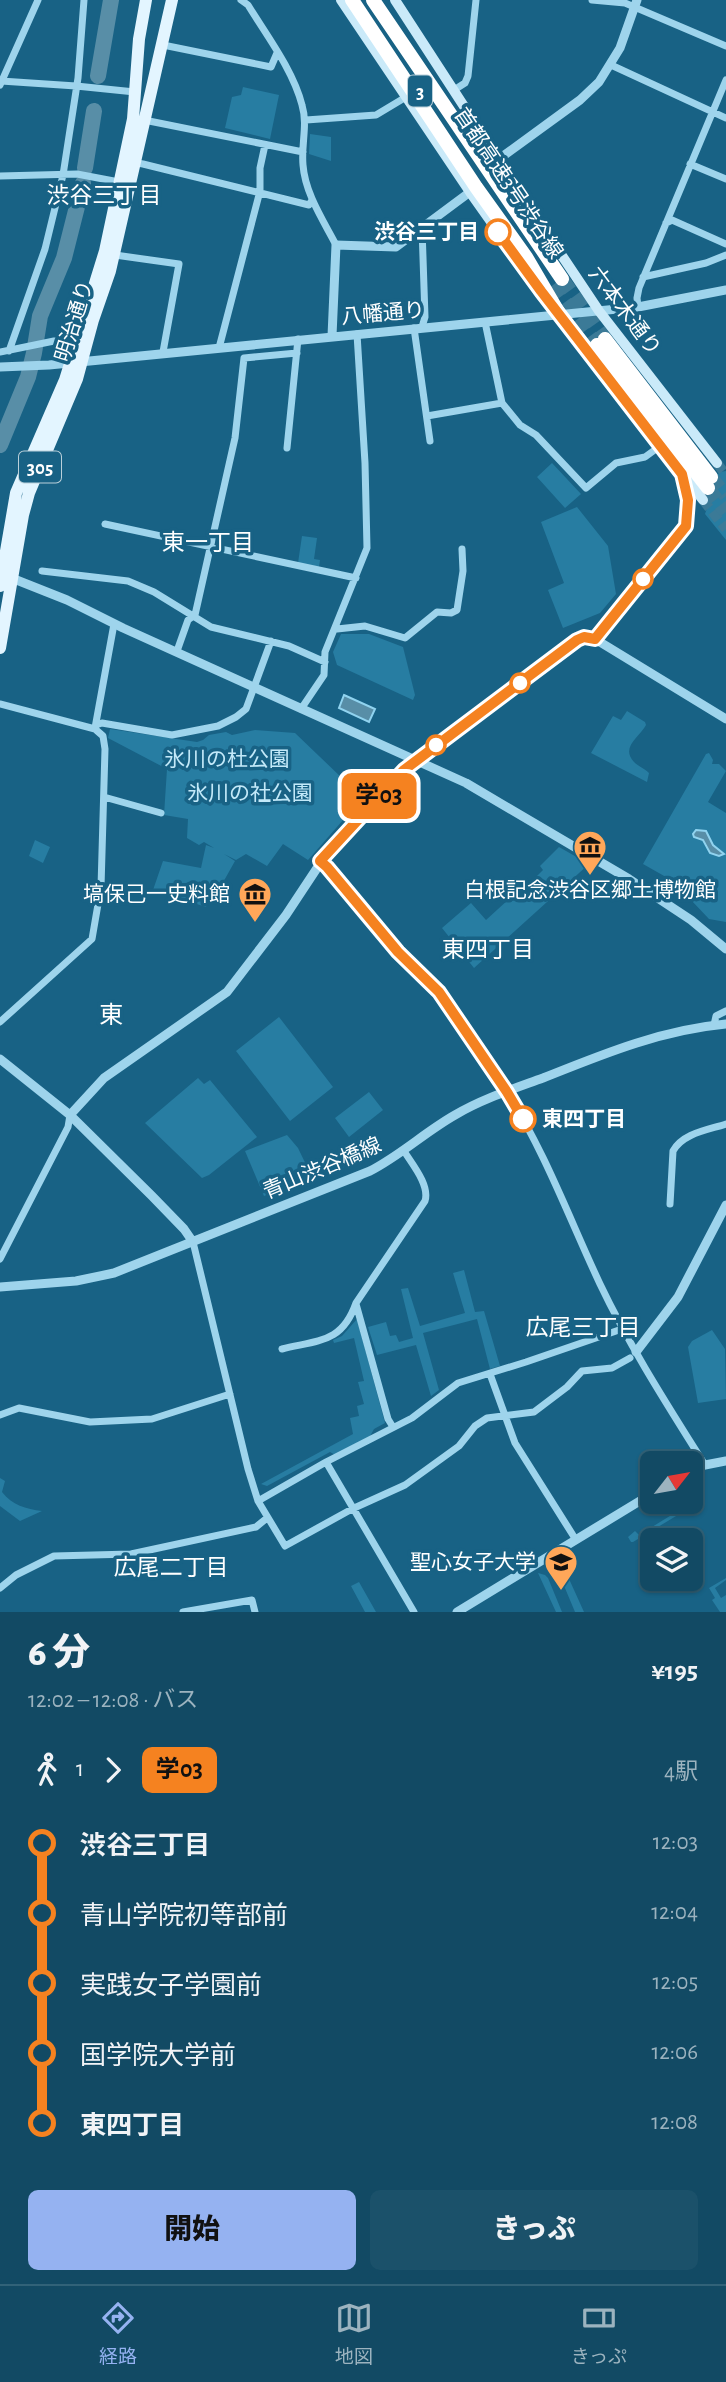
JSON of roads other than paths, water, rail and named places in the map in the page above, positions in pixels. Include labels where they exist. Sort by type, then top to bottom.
[{"type":"highway","points":[[352,0],[486,178],[521,196]]},
{"type":"highway","name":"首都高速3号渋谷線","points":[[359,0],[558,282]]},
{"type":"highway","name":"首都高速3号渋谷線","points":[[373,0],[486,178]]},
{"type":"highway","points":[[382,0],[486,178],[526,257],[560,315]]},
{"type":"highway","points":[[601,342],[710,482]]},
{"type":"main road","name":"明治通り","points":[[75,358],[100,268],[133,119],[139,39],[146,0]]},
{"type":"main road","name":"明治通り","points":[[0,648],[3,579],[16,493],[91,327],[115,255],[172,0]]},
{"type":"main road","points":[[341,0],[405,97],[486,178]]},
{"type":"main road","points":[[395,0],[454,90],[486,178]]},
{"type":"main road","name":"六本木通り","points":[[521,196],[710,482]]},
{"type":"main road","points":[[560,315],[682,474],[710,482]]},
{"type":"street","points":[[38,0],[1,83],[135,92]]},
{"type":"street","points":[[9,351],[45,249],[62,175],[76,86],[84,0]]},
{"type":"street","points":[[244,0],[300,95],[306,120],[303,152],[305,177],[312,200],[336,245],[332,336]]},
{"type":"street","points":[[454,90],[465,83],[468,76],[476,0]]},
{"type":"street","points":[[592,0],[635,4],[726,46]]},
{"type":"street","points":[[336,245],[397,247],[486,178],[599,82],[620,48],[635,4]]},
{"type":"street","points":[[163,45],[271,67],[277,53]]},
{"type":"street","points":[[611,65],[726,118]]},
{"type":"street","points":[[638,307],[637,293],[643,277],[726,79]]},
{"type":"street","points":[[306,120],[376,115],[405,97]]},
{"type":"street","points":[[144,120],[303,152]]},
{"type":"street","points":[[219,348],[260,191],[260,168],[265,145]]},
{"type":"street","points":[[133,167],[137,163],[143,164],[309,205],[312,200]]},
{"type":"street","points":[[690,164],[726,179]]},
{"type":"street","points":[[0,176],[75,174],[119,182]]},
{"type":"street","points":[[666,223],[672,220],[726,244]]},
{"type":"street","points":[[422,228],[425,317],[418,327],[430,441]]},
{"type":"street","points":[[115,255],[179,264],[163,352]]},
{"type":"street","points":[[643,277],[706,263],[726,255]]},
{"type":"street","name":"八幡通り","points":[[0,367],[638,307],[726,290]]},
{"type":"street","points":[[485,322],[502,403],[520,425],[536,435],[586,488],[616,463],[645,457],[656,449],[657,440]]},
{"type":"street","points":[[302,709],[324,675],[325,652],[337,629],[367,548],[357,334]]},
{"type":"street","points":[[286,448],[298,339]]},
{"type":"street","points":[[0,352],[60,342],[75,358]]},
{"type":"street","points":[[177,651],[188,620],[195,615],[212,547],[235,438],[244,358],[297,353]]},
{"type":"street","points":[[427,416],[502,403]]},
{"type":"street","points":[[595,639],[686,526],[688,500],[682,474]]},
{"type":"street","points":[[105,524],[356,578]]},
{"type":"street","points":[[337,629],[365,626],[405,638],[437,612],[457,610],[463,571],[462,549]]},
{"type":"street","points":[[42,571],[128,581],[154,592],[211,627],[289,646],[325,662]]},
{"type":"street","points":[[3,579],[67,600],[490,796],[629,879],[691,920],[726,949]]},
{"type":"street","points":[[95,727],[114,624]]},
{"type":"street","points":[[0,1259],[68,1127],[70,1115],[104,1078],[228,992],[286,915],[320,861],[404,770],[577,640],[584,637],[595,639],[726,719]]},
{"type":"street","points":[[95,727],[102,723],[172,735],[218,726],[244,712],[271,641]]},
{"type":"street","points":[[0,704],[95,727],[103,736],[105,749],[101,887],[92,939],[0,1022]]},
{"type":"street","points":[[104,797],[161,813]]},
{"type":"street","points":[[320,861],[398,952],[439,992],[507,1092],[566,1206],[633,1355],[705,1465],[726,1461]]},
{"type":"street","points":[[714,1025],[716,1016],[726,1011]]},
{"type":"street","name":"青山渋谷橋線","points":[[0,1287],[95,1278],[134,1267],[370,1171],[404,1151],[454,1115],[507,1092],[629,1043],[669,1032],[726,1024]]},
{"type":"street","points":[[0,1059],[70,1115],[184,1229],[193,1242],[258,1501],[285,1546],[352,1509],[405,1486],[459,1446],[475,1426],[486,1418],[534,1412],[567,1387],[582,1371],[612,1368],[633,1355],[678,1297],[726,1205]]},
{"type":"street","points":[[670,1205],[673,1150],[677,1143],[689,1136],[726,1124]]},
{"type":"street","points":[[282,1349],[325,1339],[340,1332],[350,1319],[356,1303],[425,1201],[427,1195],[424,1186],[404,1151]]},
{"type":"street","points":[[356,1303],[388,1419],[393,1427]]},
{"type":"street","points":[[258,1501],[412,1418],[458,1382],[490,1374],[622,1329]]},
{"type":"street","points":[[490,1374],[515,1443],[576,1540]]},
{"type":"street","points":[[0,1415],[19,1408],[90,1422],[152,1419],[230,1394]]},
{"type":"street","points":[[326,1462],[414,1612]]},
{"type":"street","points":[[457,1612],[640,1501]]},
{"type":"street","points":[[0,1588],[16,1575],[54,1556],[131,1554],[256,1527],[267,1518]]},
{"type":"street","points":[[183,1612],[253,1600],[255,1612]]},
{"type":"waterway","points":[[98,76],[111,0]]},
{"type":"waterway","points":[[85,168],[94,111]]},
{"type":"waterway","points":[[0,445],[28,377],[40,316],[64,258],[83,183]]},
{"type":"tunnel","points":[[562,279],[605,339]]},
{"type":"tunnel","points":[[553,285],[597,345]]},
{"type":"tunnel","points":[[717,463],[726,475]]},
{"type":"tunnel","points":[[711,477],[726,496]]},
{"type":"tunnel","points":[[708,488],[726,512]]},
{"type":"tunnel","points":[[703,500],[726,529]]},
{"type":"place","name":"渋谷三丁目","points":[[498,232]]},
{"type":"place","name":"白根記念渋谷区郷土博物館","points":[[590,877]]},
{"type":"place","name":"塙保己一史料館","points":[[255,924]]},
{"type":"place","name":"東四丁目","points":[[523,1119]]},
{"type":"place","name":"聖心女子大学","points":[[561,1592]]},
{"type":"district","name":"渋谷三丁目","points":[[104,195]]},
{"type":"district","name":"東一丁目","points":[[208,542]]},
{"type":"district","name":"東四丁目","points":[[488,949]]},
{"type":"district","name":"東","points":[[111,1015]]},
{"type":"district","name":"広尾三丁目","points":[[583,1327]]},
{"type":"district","name":"広尾二丁目","points":[[171,1567]]},
{"type":"park label","name":"氷川の杜公園","points":[[227,759]]},
{"type":"park label","name":"氷川の社公園","points":[[250,793]]}]
